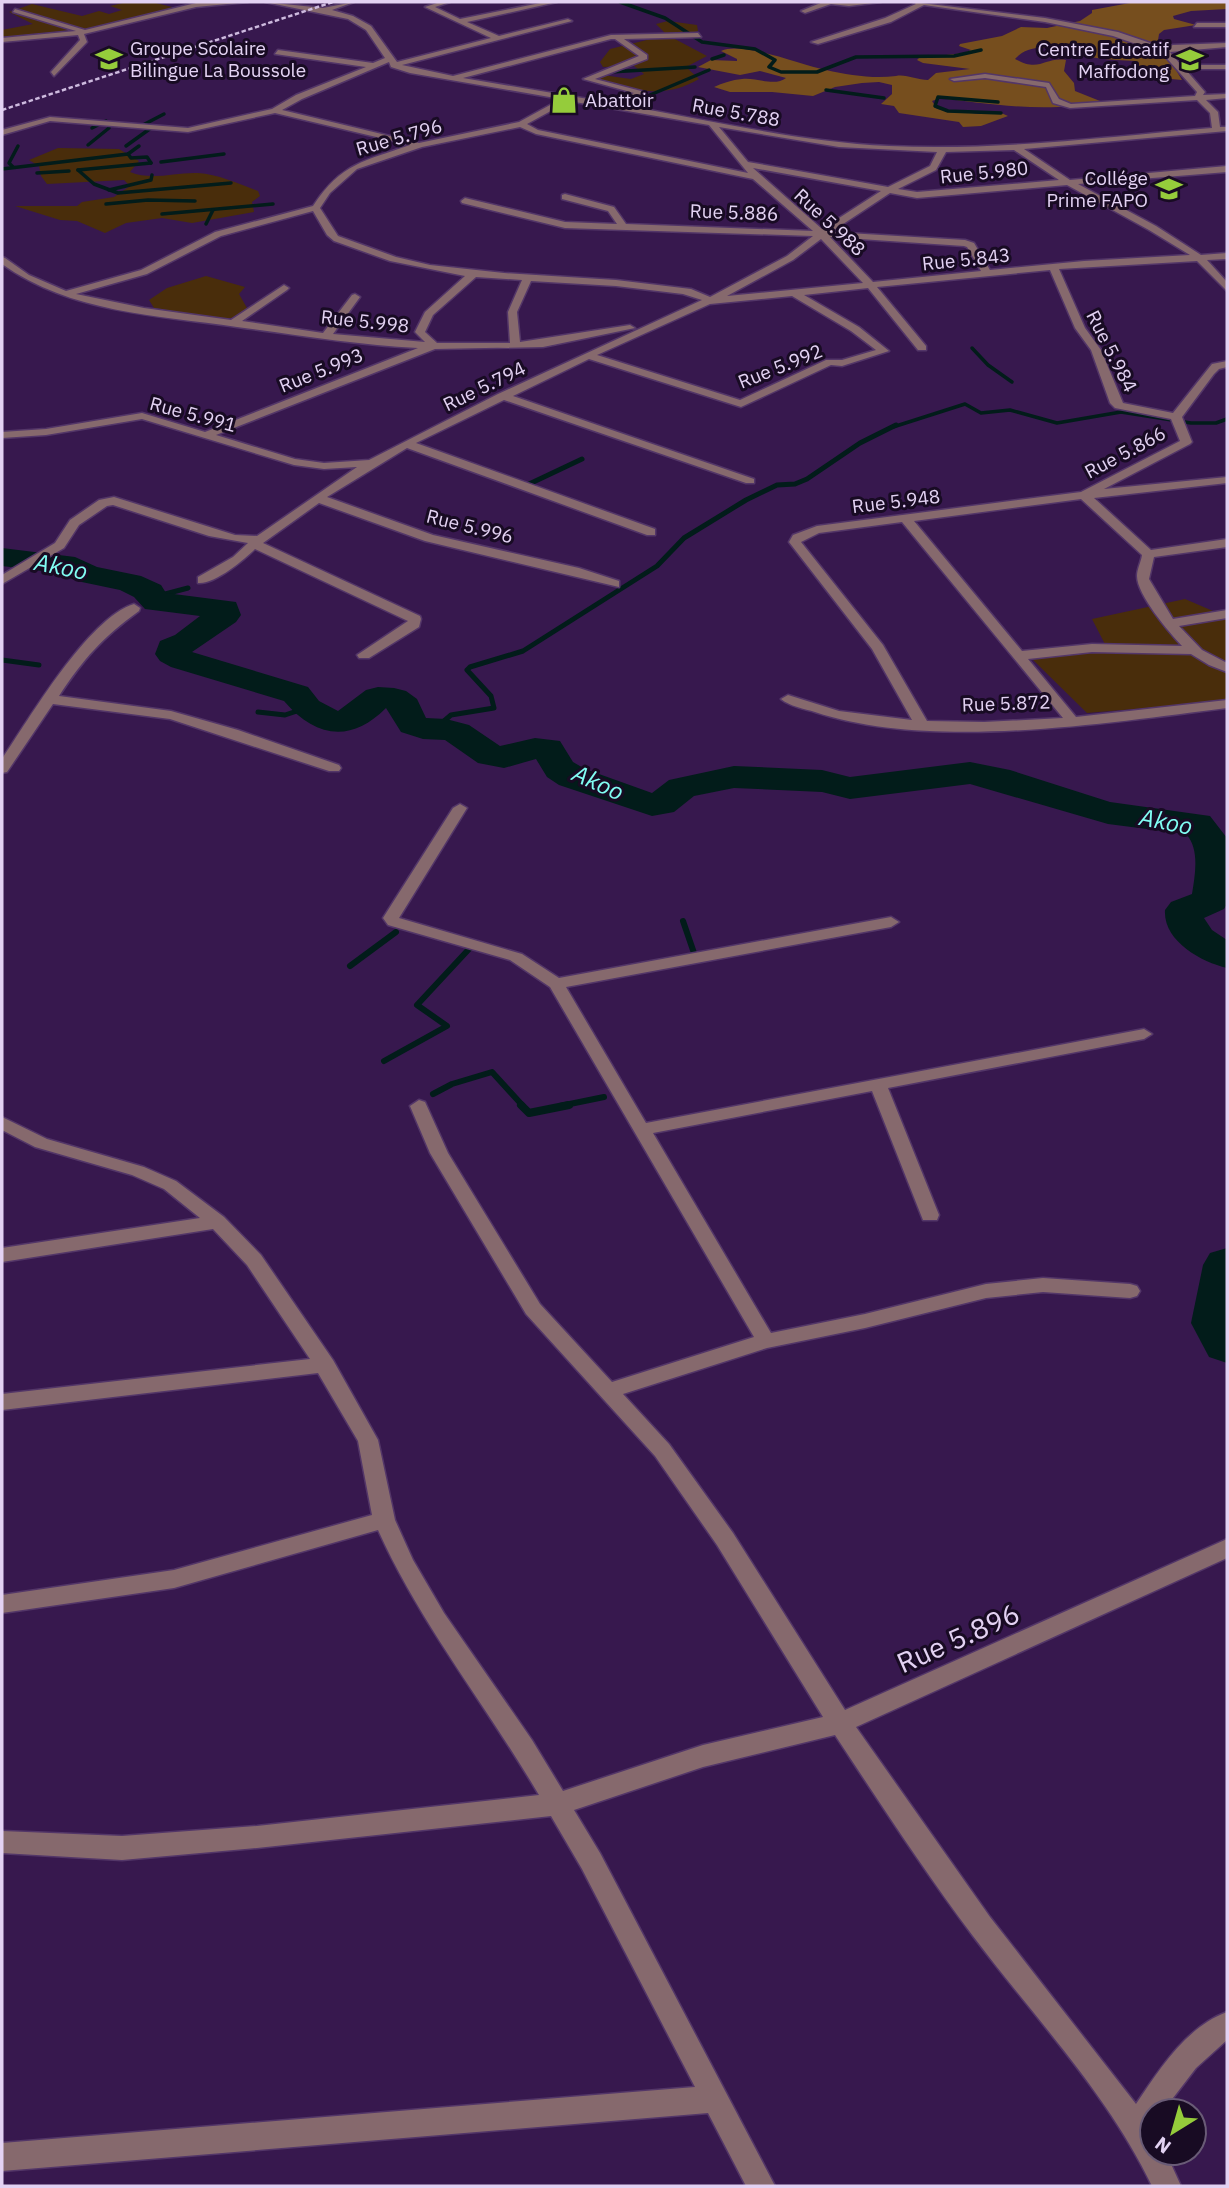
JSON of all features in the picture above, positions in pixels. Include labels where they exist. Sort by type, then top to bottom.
[{"type":"street","points":[[6,7],[23,2]]},
{"type":"street","points":[[181,2],[198,5]]},
{"type":"street","points":[[2,40],[84,32],[198,5],[245,2]]},
{"type":"street","points":[[268,2],[321,11],[361,22],[374,33],[391,62]]},
{"type":"street","points":[[295,6],[309,2]]},
{"type":"street","points":[[321,11],[351,2]]},
{"type":"street","points":[[447,2],[428,6],[498,38]]},
{"type":"street","points":[[460,20],[554,2]]},
{"type":"street","points":[[805,11],[831,2],[878,2]]},
{"type":"street","points":[[815,42],[888,20],[920,2],[943,4],[1115,34],[1165,51],[1201,92],[1198,97]]},
{"type":"street","points":[[15,11],[84,32]]},
{"type":"street","points":[[278,52],[371,65],[568,21]]},
{"type":"street","points":[[1197,25],[1227,25]]},
{"type":"street","points":[[54,74],[80,47],[84,32]]},
{"type":"street","points":[[450,79],[512,61],[615,37],[698,35]]},
{"type":"street","points":[[613,106],[641,92],[587,79],[644,57],[615,37]]},
{"type":"street","points":[[1165,51],[1173,47],[1227,46]]},
{"type":"street","name":"Rue 5.788","points":[[391,62],[450,79],[839,145],[942,151],[1227,129]]},
{"type":"street","points":[[2,133],[50,119],[188,131],[275,111],[371,65]]},
{"type":"street","points":[[1180,67],[1227,67]]},
{"type":"street","points":[[954,79],[985,76],[1049,85],[1056,101],[1064,105],[1227,96]]},
{"type":"street","points":[[1198,97],[1214,112],[1216,130]]},
{"type":"street","name":"Rue 5.796","points":[[316,208],[327,191],[354,167],[420,145],[522,124],[567,99]]},
{"type":"street","points":[[275,111],[420,145]]},
{"type":"street","name":"Rue 5.988","points":[[712,123],[756,177],[822,234],[872,287],[922,348]]},
{"type":"street","points":[[522,124],[536,132],[756,177]]},
{"type":"street","points":[[1016,147],[1049,172],[1198,257],[1227,288]]},
{"type":"street","name":"Rue 5.794","points":[[202,580],[237,560],[257,542],[346,478],[407,443],[588,355],[709,301],[790,258],[887,191],[933,168],[939,162],[942,151]]},
{"type":"street","name":"Rue 5.980","points":[[746,164],[887,191],[932,195],[1066,180],[1227,169]]},
{"type":"street","points":[[565,197],[611,209],[624,227]]},
{"type":"street","name":"Rue 5.886","points":[[465,201],[565,225],[822,234],[969,244],[987,274]]},
{"type":"street","points":[[66,294],[144,272],[218,234],[316,208],[332,236],[375,254],[440,270],[527,280],[565,279],[638,286],[697,294],[709,301]]},
{"type":"street","name":"Rue 5.843","points":[[709,301],[872,287],[1053,267],[1227,256]]},
{"type":"street","name":"Rue 5.998","points":[[2,260],[46,286],[66,294],[115,306],[327,335],[434,346],[547,344],[660,322]]},
{"type":"street","name":"Rue 5.984","points":[[1053,267],[1080,328],[1096,350],[1114,401],[1128,409],[1177,417]]},
{"type":"street","points":[[434,346],[420,332],[429,314],[473,274]]},
{"type":"street","points":[[516,346],[509,320],[514,303],[527,280]]},
{"type":"street","points":[[233,323],[284,288]]},
{"type":"street","name":"Rue 5.992","points":[[588,355],[741,404],[830,362],[842,363],[884,351],[855,329],[794,293]]},
{"type":"street","points":[[327,335],[355,297]]},
{"type":"street","name":"Rue 5.993","points":[[209,434],[434,346]]},
{"type":"street","points":[[1177,417],[1210,372],[1227,364]]},
{"type":"street","points":[[502,396],[750,481]]},
{"type":"street","name":"Rue 5.991","points":[[2,435],[46,432],[142,416],[209,434],[294,462],[324,466],[373,462]]},
{"type":"street","name":"Rue 5.866","points":[[1148,554],[1084,495],[1186,442],[1177,417]]},
{"type":"street","points":[[407,443],[651,532]]},
{"type":"street","name":"Rue 5.948","points":[[922,725],[878,648],[795,542],[802,535],[817,530],[1084,495],[1227,480]]},
{"type":"street","name":"Rue 5.996","points":[[318,498],[429,538],[579,572],[615,584]]},
{"type":"street","points":[[2,580],[60,545],[74,523],[103,503],[114,501],[213,533],[257,542],[415,619],[414,624],[364,655]]},
{"type":"street","points":[[906,519],[1072,720]]},
{"type":"street","points":[[1227,543],[1148,554],[1149,561],[1143,571],[1144,583],[1193,650],[1227,668]]},
{"type":"street","points":[[2,769],[79,656],[101,633],[134,608]]},
{"type":"street","points":[[1171,623],[1227,614]]},
{"type":"street","points":[[1017,656],[1092,648],[1193,650]]},
{"type":"street","points":[[49,699],[107,704],[169,715],[215,727],[334,768]]},
{"type":"street","name":"Rue 5.872","points":[[788,699],[838,715],[922,725],[1007,724],[1123,717],[1227,704]]},
{"type":"street","points":[[460,808],[391,918],[394,922],[516,957],[556,984],[644,1129],[766,1341]]},
{"type":"street","points":[[556,984],[891,922]]},
{"type":"street","points":[[644,1129],[1144,1034]]},
{"type":"street","points":[[878,1084],[929,1216]]},
{"type":"street","points":[[419,1106],[439,1153],[533,1309],[662,1450],[725,1539],[840,1723],[928,1854],[1117,2100],[1167,2186]]},
{"type":"street","points":[[2,1123],[41,1143],[138,1171],[170,1185],[217,1222],[254,1261],[326,1365],[368,1440],[383,1520],[404,1564],[436,1620],[524,1748],[591,1861],[761,2186]]},
{"type":"street","points":[[2,1255],[217,1222]]},
{"type":"street","points":[[608,1391],[766,1341],[865,1321],[986,1291],[1043,1285],[1130,1291]]},
{"type":"street","points":[[2,1402],[326,1365]]},
{"type":"street","points":[[2,1604],[174,1579],[383,1520]]},
{"type":"street","name":"Rue 5.896","points":[[2,1842],[122,1848],[257,1837],[492,1809],[557,1804],[703,1756],[840,1723],[1227,1548]]},
{"type":"street","points":[[1135,2128],[1183,2061],[1201,2041],[1227,2025]]},
{"type":"street","points":[[2,2157],[715,2099]]},
{"type":"shaded area","points":[[127,2],[152,2],[172,7],[172,10],[103,27],[2,37],[2,30],[33,24],[9,12],[32,4],[82,16],[99,11],[109,14],[122,10],[110,6]]},
{"type":"shaded area","points":[[1135,2],[1227,2],[1227,9],[1191,11],[1173,16],[1174,19],[1196,25],[1164,30],[1159,34],[1157,47],[1170,60],[1182,80],[1139,76],[1139,63],[1135,61],[1097,58],[1043,48],[1023,52],[1015,59],[1030,65],[1066,60],[1064,71],[1074,83],[1075,91],[1100,101],[1062,107],[1041,107],[940,98],[932,101],[937,109],[980,114],[999,112],[1008,116],[981,126],[963,127],[959,122],[899,113],[894,106],[881,104],[892,94],[892,85],[879,82],[835,87],[813,96],[730,92],[714,87],[738,79],[776,82],[786,78],[760,71],[740,75],[698,67],[711,60],[737,61],[721,51],[743,49],[843,73],[928,80],[936,73],[970,69],[923,63],[917,60],[919,58],[964,53],[971,50],[959,46],[960,44],[1002,36],[1021,27],[1047,28],[1080,21],[1092,13],[1092,10]]},
{"type":"shaded area","points":[[668,21],[697,25],[698,31],[673,38],[707,56],[686,67],[699,79],[674,89],[649,91],[597,79],[602,75],[631,79],[644,74],[634,66],[603,67],[600,62],[610,49],[659,37],[665,33],[656,24]]},
{"type":"shaded area","points":[[58,148],[119,149],[139,161],[130,172],[138,175],[206,174],[258,191],[260,196],[252,202],[254,212],[192,223],[162,218],[126,223],[105,233],[77,221],[60,220],[15,206],[77,206],[82,202],[114,197],[130,186],[124,180],[47,184],[41,176],[39,166],[29,160]]},
{"type":"shaded area","points":[[206,276],[245,287],[239,294],[247,308],[246,313],[225,319],[201,317],[154,308],[149,300],[167,288]]},
{"type":"shaded area","points":[[1185,599],[1227,617],[1227,701],[1087,713],[1031,658],[1109,652],[1092,619]]},
{"type":"waterway","points":[[620,2],[665,18],[702,42],[755,49],[775,60],[769,67],[781,72],[817,72],[856,57],[954,56],[981,50]]},
{"type":"waterway","points":[[712,59],[724,55]]},
{"type":"waterway","points":[[610,72],[695,67]]},
{"type":"waterway","points":[[650,95],[709,70]]},
{"type":"waterway","points":[[826,90],[884,98]]},
{"type":"waterway","points":[[998,102],[938,97],[935,106],[948,111],[1001,113]]},
{"type":"waterway","points":[[141,126],[164,114]]},
{"type":"waterway","points":[[92,128],[106,121]]},
{"type":"waterway","points":[[88,145],[109,128]]},
{"type":"waterway","points":[[126,146],[151,128]]},
{"type":"waterway","points":[[13,167],[9,163],[18,146]]},
{"type":"waterway","points":[[128,154],[139,146]]},
{"type":"waterway","points":[[2,169],[128,154]]},
{"type":"waterway","points":[[110,190],[94,184],[78,170],[151,163],[147,157],[131,158],[128,154]]},
{"type":"waterway","points":[[161,162],[224,154]]},
{"type":"waterway","points":[[37,173],[69,171]]},
{"type":"waterway","points":[[110,190],[151,180],[152,175]]},
{"type":"waterway","points":[[110,190],[118,193],[231,183]]},
{"type":"waterway","points":[[106,204],[148,200],[195,201]]},
{"type":"waterway","points":[[162,214],[273,204]]},
{"type":"waterway","points":[[206,224],[213,210]]},
{"type":"waterway","points":[[972,348],[988,365],[1012,382]]},
{"type":"waterway","points":[[893,427],[965,404],[981,413],[1010,410],[1057,423],[1121,412],[1191,423],[1216,423],[1227,419]]},
{"type":"waterway","points":[[437,727],[451,715],[494,708],[491,696],[467,670],[470,667],[523,651],[657,566],[684,538],[746,500],[777,485],[795,484],[807,479],[860,443],[896,425]]},
{"type":"waterway","points":[[527,485],[582,459]]},
{"type":"waterway","name":"Akoo","points":[[2,557],[64,564],[88,574],[130,583],[150,592],[150,598],[156,602],[225,609],[225,615],[186,642],[172,648],[172,654],[183,660],[296,694],[307,708],[329,720],[345,721],[359,714],[378,697],[394,698],[405,706],[407,717],[413,725],[457,732],[480,750],[498,757],[535,748],[547,749],[560,769],[572,777],[652,805],[661,804],[682,788],[734,777],[822,781],[850,788],[970,773],[997,778],[1108,813],[1197,824],[1205,831],[1213,849],[1213,881],[1210,901],[1185,910],[1184,918],[1191,932],[1227,956]]},
{"type":"waterway","points":[[150,598],[188,588]]},
{"type":"waterway","points":[[2,660],[39,665]]},
{"type":"waterway","points":[[258,712],[285,715],[306,708]]},
{"type":"waterway","points":[[683,921],[694,953]]},
{"type":"waterway","points":[[350,966],[396,932]]},
{"type":"waterway","points":[[384,1061],[447,1026],[417,1005],[469,949]]},
{"type":"waterway","points":[[433,1094],[452,1084],[492,1072],[523,1106]]},
{"type":"waterway","points":[[560,1106],[604,1097]]},
{"type":"waterway","points":[[521,1105],[529,1113],[569,1105]]},
{"type":"waterway","name":"Akoo","points":[[1227,1265],[1216,1323],[1227,1344]]},
{"type":"railway","points":[[2,110],[333,2]]},
{"type":"place","name":"Groupe Scolaire Bilingue La Boussole","points":[[109,59]]},
{"type":"place","name":"Centre Educatif Maffodong","points":[[1190,60]]},
{"type":"place","name":"Abattoir","points":[[564,100]]},
{"type":"place","name":"Collége Prime FAPO","points":[[1169,189]]}]
